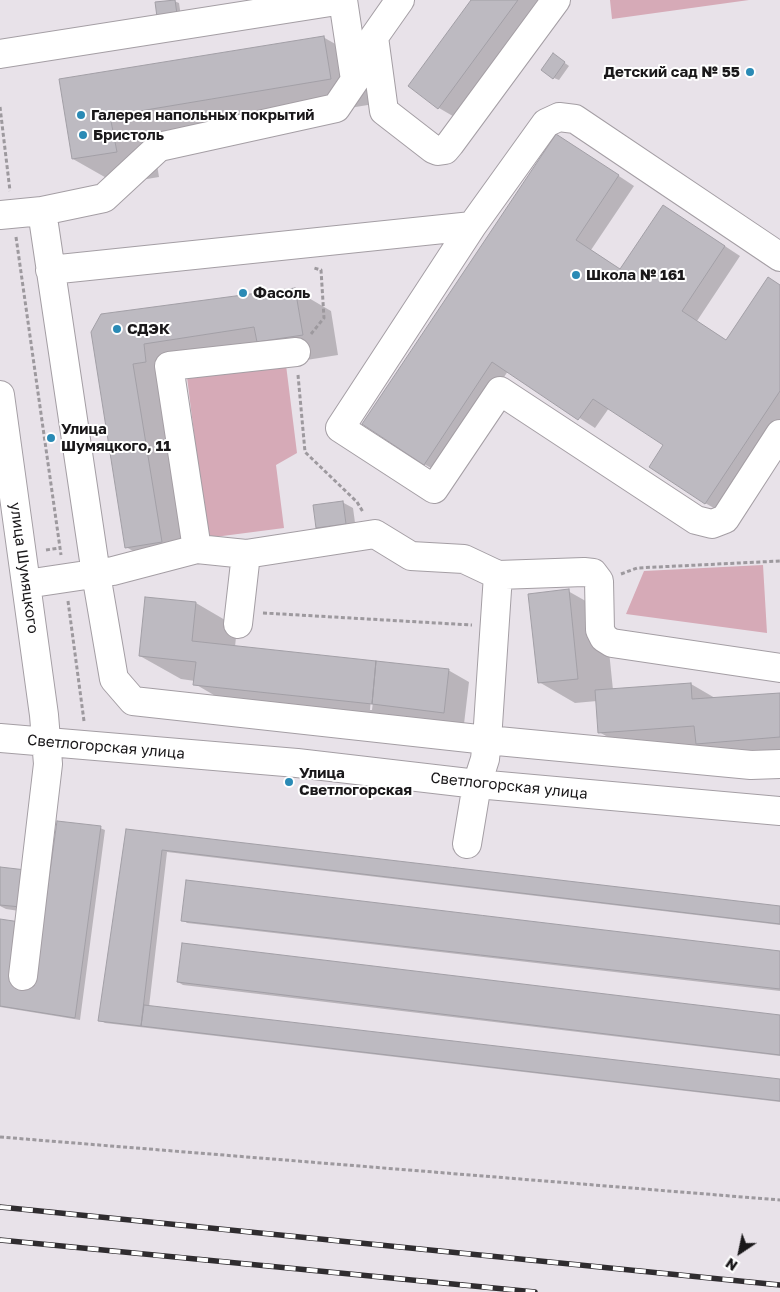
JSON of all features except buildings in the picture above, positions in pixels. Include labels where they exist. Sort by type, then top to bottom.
[{"type":"street","points":[[0,54],[343,0],[355,80],[336,108],[159,147],[104,198],[42,211],[6,214]]},
{"type":"street","points":[[400,0],[374,37],[384,111],[438,151],[445,150],[450,144],[556,0]]},
{"type":"street","points":[[780,257],[575,119],[560,117],[546,123],[472,226],[340,428],[434,489],[500,391],[696,520],[712,524],[725,519],[780,434]]},
{"type":"street","points":[[42,211],[96,574],[114,679],[134,701],[487,740],[751,765],[780,764]]},
{"type":"street","points":[[50,270],[472,226]]},
{"type":"street","points":[[197,549],[169,366],[296,352]]},
{"type":"street","name":"улица Шумяцкого","points":[[0,395],[47,741],[48,764],[23,976]]},
{"type":"street","points":[[26,584],[65,580],[96,574],[197,549],[246,554],[375,534],[411,556],[464,559],[498,576],[593,573],[599,581],[600,630],[604,638],[612,643],[780,668]]},
{"type":"street","points":[[238,624],[246,554]]},
{"type":"street","points":[[467,844],[477,784],[485,759],[498,576]]},
{"type":"street","name":"Светлогорская улица","points":[[0,738],[306,764],[477,784],[780,811]]},
{"type":"path","points":[[0,108],[6,214],[65,580],[84,723],[92,724]]},
{"type":"path","points":[[305,452],[357,502],[375,534]]},
{"type":"path","points":[[38,551],[60,548]]},
{"type":"path","points":[[599,581],[637,568],[780,561]]},
{"type":"path","points":[[263,604],[261,613],[472,625]]},
{"type":"path","points":[[471,634],[474,615]]},
{"type":"path","points":[[0,1136],[780,1200]]},
{"type":"shaded area","points":[[610,0],[749,0],[612,19]]},
{"type":"shaded area","points":[[286,365],[297,453],[276,465],[284,528],[207,538],[187,377]]},
{"type":"shaded area","points":[[763,565],[767,633],[626,614],[644,571]]},
{"type":"railway","points":[[0,1207],[780,1285]]},
{"type":"railway","points":[[0,1240],[535,1292]]},
{"type":"place","name":"Детский сад № 55","points":[[750,72]]},
{"type":"place","name":"Галерея напольных покрытий","points":[[81,115]]},
{"type":"place","name":"Бристоль","points":[[83,135]]},
{"type":"place","name":"Школа № 161","points":[[576,275]]},
{"type":"place","name":"Фасоль","points":[[243,293]]},
{"type":"place","name":"СДЭК","points":[[117,329]]},
{"type":"place","name":"Улица Шумяцкого, 11","points":[[51,438]]},
{"type":"place","name":"Улица Светлогорская","points":[[289,782]]}]
